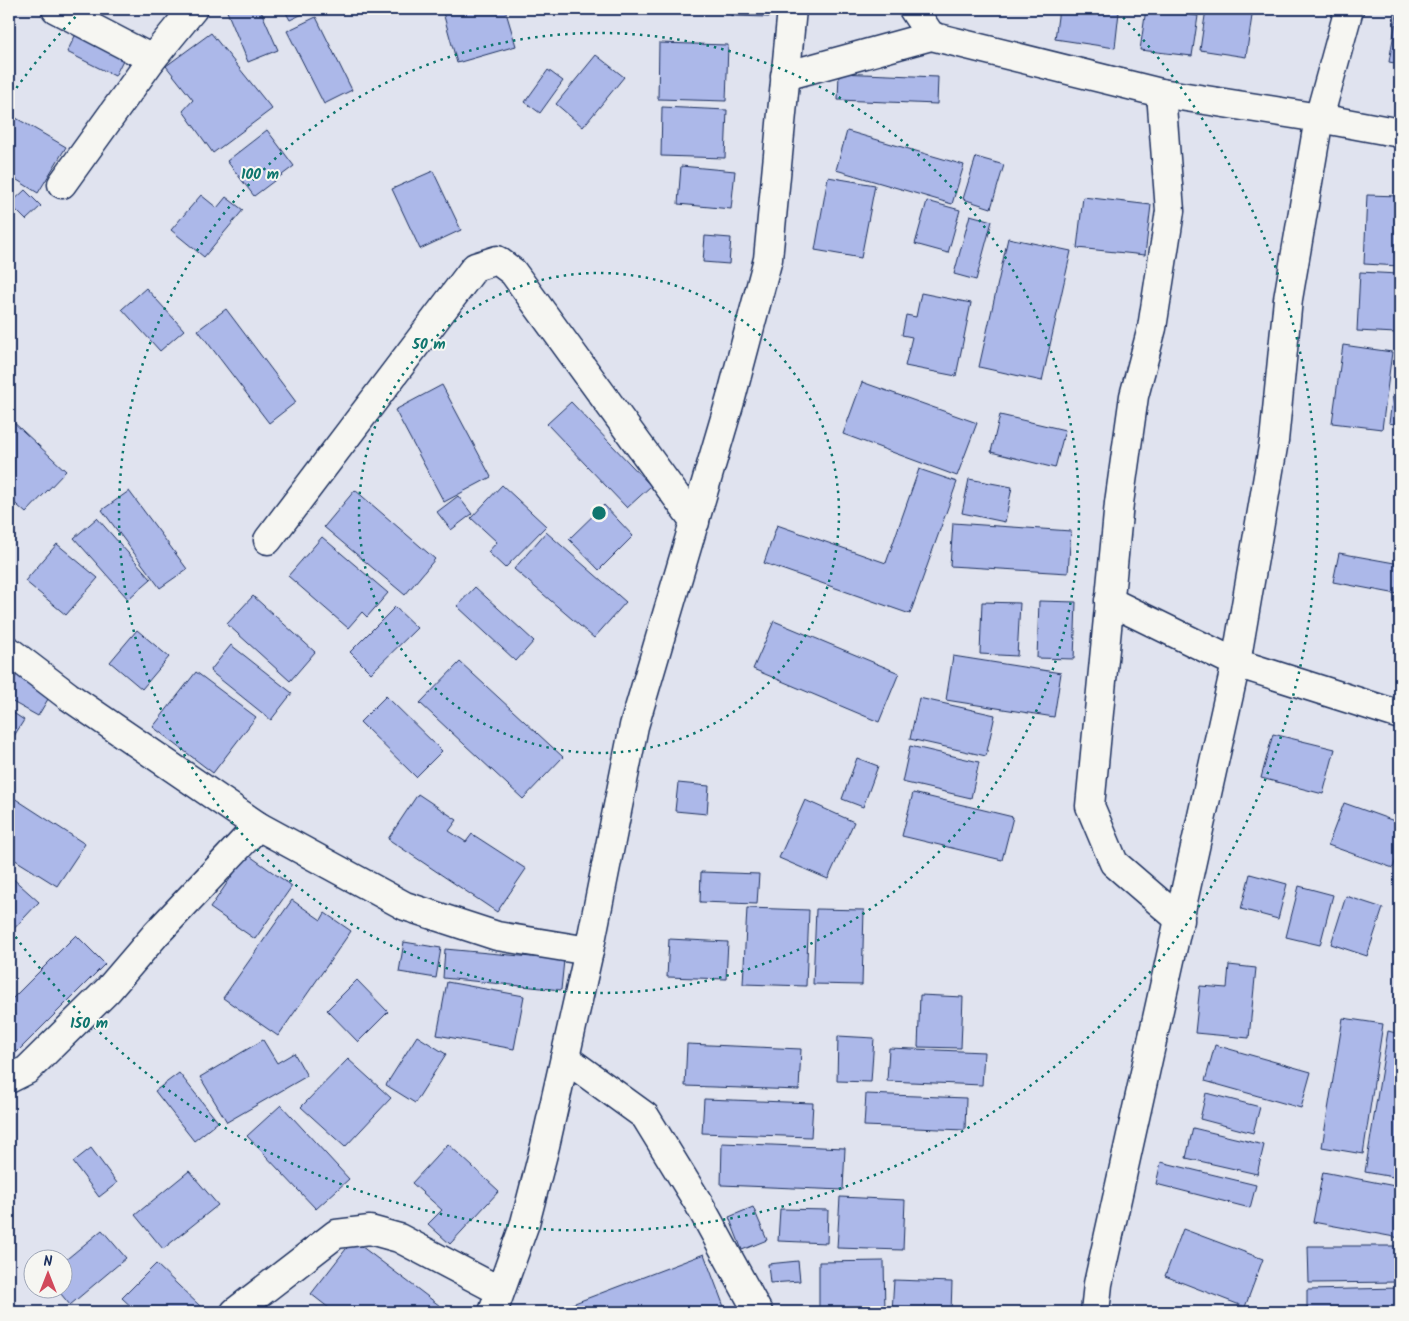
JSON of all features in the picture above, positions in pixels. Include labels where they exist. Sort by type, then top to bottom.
[{"type":"street","points":[[56,9],[152,59]]},
{"type":"street","points":[[62,184],[152,59],[193,9]]},
{"type":"street","points":[[235,1312],[336,1234],[370,1230],[399,1238],[496,1301],[525,1223],[545,1146],[589,951],[634,726],[731,398],[768,259],[792,9]]},
{"type":"street","points":[[913,9],[931,36]]},
{"type":"street","points":[[1095,1312],[1098,1284],[1236,663],[1274,441],[1288,299],[1319,118],[1349,9]]},
{"type":"street","points":[[785,76],[931,36],[1161,93],[1400,133]]},
{"type":"street","points":[[1161,93],[1170,210],[1152,328],[1133,406],[1119,503],[1090,806],[1114,863],[1180,920]]},
{"type":"street","points":[[268,540],[475,267],[497,260],[513,272],[695,522]]},
{"type":"street","points":[[1109,600],[1236,663],[1400,715]]},
{"type":"street","points":[[9,652],[68,696],[258,826],[404,906],[498,936],[589,951]]},
{"type":"street","points":[[9,1079],[27,1070],[108,990],[156,934],[258,826]]},
{"type":"street","points":[[565,1058],[645,1116],[699,1204],[758,1312]]},
{"type":"building","points":[[226,9],[260,9],[278,50],[248,62]]},
{"type":"building","points":[[284,9],[313,9],[290,20]]},
{"type":"building","points":[[442,9],[505,9],[516,46],[457,63]]},
{"type":"building","points":[[733,9],[769,9],[769,17],[732,16]]},
{"type":"building","points":[[1059,9],[1094,9],[1119,12],[1115,48],[1055,39]]},
{"type":"building","points":[[1146,9],[1198,16],[1192,56],[1140,50]]},
{"type":"building","points":[[1206,9],[1253,9],[1246,57],[1200,50]]},
{"type":"building","points":[[1398,9],[1400,9],[1400,64],[1389,62]]},
{"type":"building","points":[[316,17],[352,90],[324,104],[287,31]]},
{"type":"building","points":[[77,32],[125,56],[115,76],[67,52]]},
{"type":"building","points":[[211,33],[272,109],[213,153],[183,111],[193,100],[166,66]]},
{"type":"building","points":[[659,43],[728,45],[726,101],[658,99]]},
{"type":"building","points":[[596,55],[624,77],[583,127],[556,104]]},
{"type":"building","points":[[548,70],[563,81],[540,113],[525,102]]},
{"type":"building","points":[[839,73],[938,77],[937,104],[838,100]]},
{"type":"building","points":[[662,107],[727,110],[725,158],[661,156]]},
{"type":"building","points":[[16,118],[66,147],[38,193],[9,175],[9,130]]},
{"type":"building","points":[[267,130],[294,166],[254,196],[227,161]]},
{"type":"building","points":[[847,131],[964,165],[952,204],[836,170]]},
{"type":"building","points":[[976,157],[1004,165],[991,208],[963,199]]},
{"type":"building","points":[[681,166],[735,171],[731,209],[678,204]]},
{"type":"building","points":[[433,171],[461,230],[420,249],[392,189]]},
{"type":"building","points":[[828,177],[875,185],[861,258],[815,250]]},
{"type":"building","points":[[25,190],[41,206],[26,220],[10,204]]},
{"type":"building","points":[[201,195],[217,208],[226,197],[243,210],[204,257],[171,230]]},
{"type":"building","points":[[1367,195],[1400,196],[1400,266],[1364,264]]},
{"type":"building","points":[[1083,197],[1151,205],[1145,255],[1077,248]]},
{"type":"building","points":[[927,201],[960,210],[948,253],[915,244]]},
{"type":"building","points":[[970,215],[992,221],[976,280],[954,274]]},
{"type":"building","points":[[705,236],[731,238],[729,264],[703,262]]},
{"type":"building","points":[[1008,238],[1071,251],[1042,381],[979,367]]},
{"type":"building","points":[[1360,272],[1398,274],[1396,333],[1357,331]]},
{"type":"building","points":[[146,288],[184,330],[160,351],[122,309]]},
{"type":"building","points":[[921,293],[971,303],[956,376],[905,366],[912,337],[902,335],[906,315],[916,317]]},
{"type":"building","points":[[226,309],[296,402],[269,423],[198,330]]},
{"type":"building","points":[[1400,344],[1400,425],[1389,423]]},
{"type":"building","points":[[1343,345],[1392,352],[1382,429],[1332,423]]},
{"type":"building","points":[[862,382],[977,423],[957,476],[843,434]]},
{"type":"building","points":[[442,385],[491,477],[444,502],[395,410]]},
{"type":"building","points":[[571,402],[651,486],[627,508],[547,424]]},
{"type":"building","points":[[1000,415],[1065,430],[1055,468],[991,452]]},
{"type":"building","points":[[9,418],[66,471],[26,513],[9,498]]},
{"type":"building","points":[[919,469],[957,482],[910,614],[764,563],[777,525],[886,563]]},
{"type":"building","points":[[969,479],[1012,487],[1005,522],[962,513]]},
{"type":"building","points":[[502,485],[546,526],[505,568],[488,552],[497,542],[471,518]]},
{"type":"building","points":[[355,490],[435,559],[405,595],[324,527]]},
{"type":"building","points":[[129,491],[187,569],[160,588],[102,510]]},
{"type":"building","points":[[458,496],[472,514],[451,530],[437,512]]},
{"type":"building","points":[[604,505],[633,536],[599,570],[569,539]]},
{"type":"building","points":[[97,518],[151,579],[128,599],[74,538]]},
{"type":"building","points":[[953,523],[1071,531],[1068,573],[950,566]]},
{"type":"building","points":[[546,532],[626,602],[594,638],[514,569]]},
{"type":"building","points":[[322,537],[388,593],[367,617],[362,612],[348,628],[288,576]]},
{"type":"building","points":[[57,544],[98,578],[66,615],[25,581]]},
{"type":"building","points":[[1339,553],[1400,564],[1397,594],[1333,582]]},
{"type":"building","points":[[475,587],[534,641],[516,661],[457,606]]},
{"type":"building","points":[[253,596],[315,652],[290,681],[227,624]]},
{"type":"building","points":[[1039,601],[1076,602],[1074,659],[1037,658]]},
{"type":"building","points":[[982,602],[1020,603],[1017,656],[980,654]]},
{"type":"building","points":[[395,607],[417,628],[371,673],[350,652]]},
{"type":"building","points":[[774,621],[899,673],[879,722],[753,669]]},
{"type":"building","points":[[137,630],[169,657],[142,689],[110,662]]},
{"type":"building","points":[[231,645],[292,693],[271,720],[210,671]]},
{"type":"building","points":[[953,656],[1061,673],[1054,717],[946,700]]},
{"type":"building","points":[[460,662],[563,757],[523,799],[420,703]]},
{"type":"building","points":[[196,672],[256,717],[213,773],[153,727]]},
{"type":"building","points":[[17,674],[51,694],[38,716],[9,700],[9,688]]},
{"type":"building","points":[[386,696],[442,751],[416,777],[360,722]]},
{"type":"building","points":[[919,698],[995,715],[986,756],[910,739]]},
{"type":"building","points":[[9,710],[24,720],[9,744]]},
{"type":"building","points":[[1273,734],[1335,749],[1323,794],[1261,778]]},
{"type":"building","points":[[910,746],[979,762],[971,798],[902,782]]},
{"type":"building","points":[[857,758],[878,766],[863,807],[842,799]]},
{"type":"building","points":[[678,783],[709,786],[707,814],[675,811]]},
{"type":"building","points":[[913,793],[1013,817],[1002,860],[902,836]]},
{"type":"building","points":[[418,794],[457,820],[449,831],[466,842],[472,834],[526,869],[497,912],[388,839]]},
{"type":"building","points":[[14,798],[85,844],[57,886],[9,856],[9,806]]},
{"type":"building","points":[[805,800],[854,822],[828,879],[779,858]]},
{"type":"building","points":[[1344,803],[1400,823],[1400,848],[1393,868],[1328,845]]},
{"type":"building","points":[[247,854],[292,886],[255,939],[210,908]]},
{"type":"building","points":[[701,872],[759,874],[757,904],[700,902]]},
{"type":"building","points":[[1250,874],[1287,884],[1278,919],[1241,909]]},
{"type":"building","points":[[10,876],[39,902],[9,934],[9,878]]},
{"type":"building","points":[[1299,886],[1333,895],[1320,945],[1286,937]]},
{"type":"building","points":[[1346,896],[1383,908],[1367,956],[1331,944]]},
{"type":"building","points":[[292,900],[321,920],[325,913],[351,931],[278,1036],[223,998]]},
{"type":"building","points":[[747,908],[809,910],[806,986],[743,984]]},
{"type":"building","points":[[816,909],[864,910],[862,985],[813,984]]},
{"type":"building","points":[[76,935],[105,964],[9,1060],[9,1002]]},
{"type":"building","points":[[669,939],[728,942],[726,979],[667,977]]},
{"type":"building","points":[[404,942],[441,948],[436,978],[399,972]]},
{"type":"building","points":[[445,949],[564,960],[561,990],[443,978]]},
{"type":"building","points":[[1229,965],[1256,968],[1249,1038],[1195,1033],[1200,986],[1227,988]]},
{"type":"building","points":[[357,980],[388,1012],[358,1042],[327,1010]]},
{"type":"building","points":[[447,982],[524,996],[514,1049],[437,1035]]},
{"type":"building","points":[[920,995],[963,997],[961,1048],[918,1047]]},
{"type":"building","points":[[1343,1018],[1383,1024],[1363,1154],[1322,1147]]},
{"type":"building","points":[[1388,1031],[1400,1034],[1399,1178],[1365,1172]]},
{"type":"building","points":[[417,1036],[446,1054],[415,1103],[386,1085]]},
{"type":"building","points":[[838,1036],[874,1038],[871,1082],[837,1081]]},
{"type":"building","points":[[263,1040],[277,1063],[294,1053],[307,1076],[227,1122],[200,1077]]},
{"type":"building","points":[[687,1044],[801,1049],[799,1090],[685,1086]]},
{"type":"building","points":[[1215,1045],[1311,1072],[1301,1108],[1205,1081]]},
{"type":"building","points":[[889,1048],[984,1052],[982,1085],[887,1081]]},
{"type":"building","points":[[348,1059],[391,1098],[345,1147],[301,1107]]},
{"type":"building","points":[[179,1073],[218,1122],[194,1141],[155,1091]]},
{"type":"building","points":[[1206,1093],[1260,1107],[1253,1133],[1200,1119]]},
{"type":"building","points":[[866,1094],[966,1098],[965,1130],[864,1126]]},
{"type":"building","points":[[704,1099],[813,1103],[811,1137],[702,1133]]},
{"type":"building","points":[[281,1105],[349,1179],[316,1209],[247,1136]]},
{"type":"building","points":[[1193,1128],[1264,1145],[1257,1174],[1186,1158]]},
{"type":"building","points":[[722,1143],[845,1148],[843,1190],[721,1185]]},
{"type":"building","points":[[448,1144],[499,1191],[450,1244],[428,1224],[442,1210],[412,1183]]},
{"type":"building","points":[[91,1148],[117,1183],[99,1197],[73,1162]]},
{"type":"building","points":[[1161,1162],[1256,1185],[1250,1208],[1156,1184]]},
{"type":"building","points":[[189,1171],[218,1205],[163,1249],[135,1215]]},
{"type":"building","points":[[1323,1172],[1400,1187],[1400,1238],[1313,1222]]},
{"type":"building","points":[[840,1197],[905,1200],[903,1250],[837,1248]]},
{"type":"building","points":[[753,1207],[767,1240],[742,1250],[729,1217]]},
{"type":"building","points":[[780,1209],[828,1210],[827,1243],[778,1241]]},
{"type":"building","points":[[1183,1229],[1263,1259],[1245,1307],[1165,1276]]},
{"type":"building","points":[[102,1230],[126,1258],[70,1305],[64,1298],[72,1298],[72,1255]]},
{"type":"building","points":[[353,1240],[448,1312],[334,1312],[311,1294]]},
{"type":"building","points":[[1308,1246],[1400,1246],[1400,1282],[1309,1283]]},
{"type":"building","points":[[704,1254],[726,1312],[569,1312],[567,1306]]},
{"type":"building","points":[[798,1261],[800,1281],[770,1283],[768,1264]]},
{"type":"building","points":[[884,1261],[885,1312],[819,1312],[819,1262]]},
{"type":"building","points":[[156,1264],[201,1307],[196,1312],[137,1312],[122,1298]]},
{"type":"building","points":[[894,1280],[952,1282],[951,1312],[892,1312]]},
{"type":"building","points":[[1400,1288],[1400,1312],[1307,1312],[1307,1290]]}]
